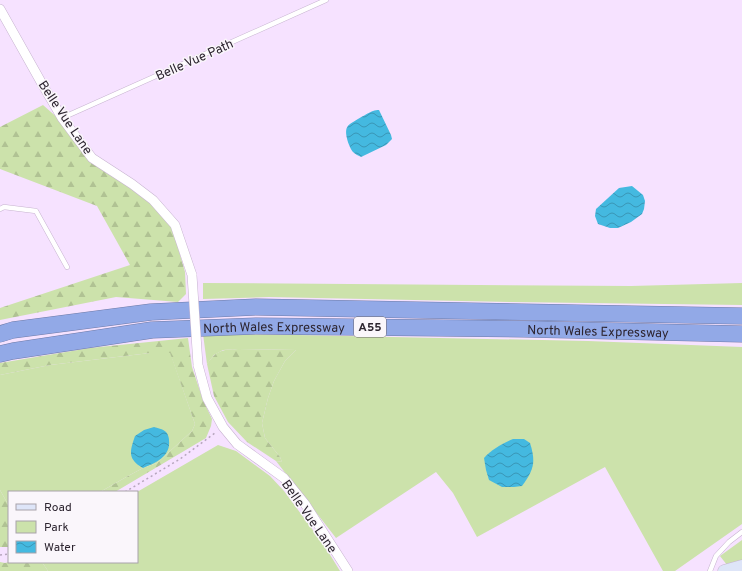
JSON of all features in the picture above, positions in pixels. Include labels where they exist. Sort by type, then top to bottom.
[{"type":"highway","name":"North Wales Expressway","points":[[0,334],[13,330],[151,312],[256,307],[742,316]]},
{"type":"highway","name":"North Wales Expressway","points":[[0,354],[14,350],[152,330],[256,326],[525,329],[742,334]]},
{"type":"street","name":"Belle Vue Lane","points":[[0,9],[62,118],[92,158],[132,184],[153,200],[175,225],[192,275],[198,365],[207,398],[223,427],[237,444],[284,478],[305,504],[348,571]]},
{"type":"street","points":[[724,571],[742,566]]},
{"type":"lane","name":"Belle Vue Path","points":[[62,118],[326,0]]},
{"type":"lane","points":[[0,209],[4,206],[36,211],[67,267]]},
{"type":"lane","points":[[710,571],[716,556],[729,542],[742,532]]},
{"type":"path","points":[[127,491],[180,459],[223,427]]},
{"type":"green space","points":[[43,105],[60,120],[91,161],[124,181],[150,203],[172,227],[185,272],[186,294],[178,302],[116,297],[0,320],[0,308],[130,265],[97,206],[0,169],[0,127]]},
{"type":"green space","points":[[203,283],[631,286],[742,283],[742,305],[269,297],[203,299]]},
{"type":"green space","points":[[203,334],[588,341],[742,347],[742,524],[675,571],[663,571],[605,467],[477,537],[453,493],[436,472],[336,538],[276,461],[282,462],[280,457],[265,438],[262,423],[268,398],[274,381],[285,361],[296,350],[223,350],[214,355],[207,364]]},
{"type":"green space","points":[[188,338],[192,367],[203,400],[212,419],[206,438],[117,491],[102,491],[143,468],[157,463],[192,431],[195,424],[170,353],[150,353],[50,365],[0,375],[0,363],[90,348]]},
{"type":"green space","points":[[238,349],[296,350],[285,361],[274,381],[262,423],[265,438],[280,457],[282,462],[276,461],[247,442],[228,422],[214,396],[207,364],[217,353]]},
{"type":"green space","points":[[170,352],[195,424],[192,431],[157,463],[143,468],[102,491],[8,491],[8,504],[0,490],[0,375],[50,365]]},
{"type":"green space","points":[[218,445],[236,451],[270,476],[284,491],[324,545],[340,571],[48,571],[43,563],[138,563],[138,491]]},
{"type":"green space","points":[[0,490],[8,504],[8,547],[0,547]]},
{"type":"green space","points":[[742,540],[742,561],[727,565],[720,556]]},
{"type":"green space","points":[[0,562],[43,563],[48,571],[0,571]]},
{"type":"water","points":[[379,110],[392,139],[386,145],[361,157],[353,152],[350,147],[346,135],[347,128],[360,118]]},
{"type":"water","points":[[632,186],[643,195],[645,201],[642,214],[631,222],[618,228],[610,228],[598,224],[595,216],[596,209],[619,188]]},
{"type":"water","points":[[154,427],[167,433],[169,438],[169,446],[165,455],[143,468],[132,458],[132,446],[135,436],[144,430]]},
{"type":"water","points":[[513,439],[524,439],[530,443],[533,455],[533,466],[522,486],[502,487],[489,480],[484,458],[497,447]]}]
